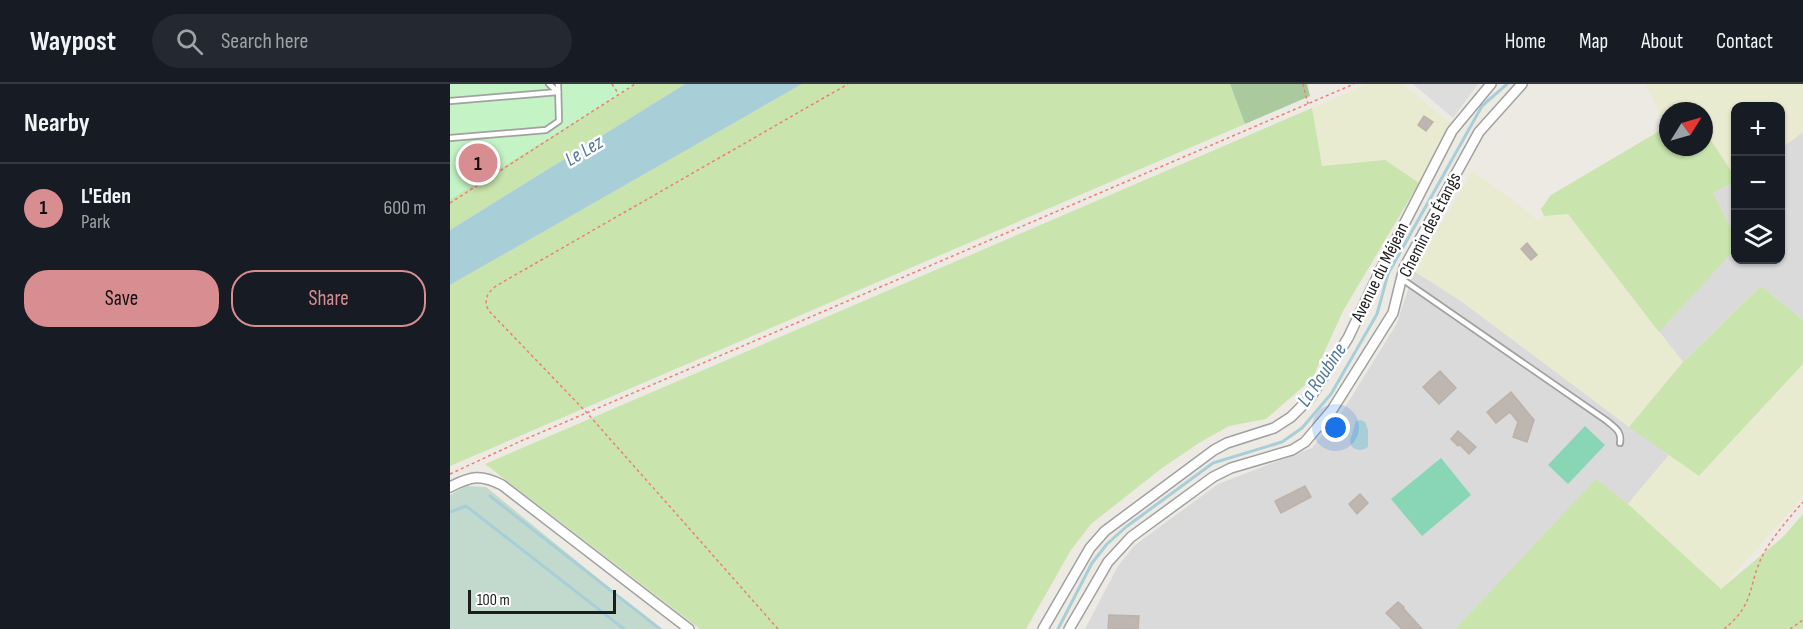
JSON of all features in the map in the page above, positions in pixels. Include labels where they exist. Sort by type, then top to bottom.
[{"type":"street","name":"Avenue du Méjean","points":[[1043,629],[1090,548],[1105,531],[1214,450],[1227,443],[1274,428],[1291,417],[1310,398],[1348,338],[1452,131],[1491,84]]},
{"type":"street","name":"Chemin des Étangs","points":[[1069,629],[1108,562],[1131,537],[1222,472],[1280,455],[1305,442],[1332,410],[1393,313],[1404,268],[1479,132],[1522,84]]},
{"type":"street","points":[[450,487],[481,476],[488,477],[502,485],[689,629]]},
{"type":"lane","points":[[549,84],[558,88]]},
{"type":"lane","points":[[450,101],[558,88]]},
{"type":"lane","points":[[450,138],[546,130],[559,121],[558,88]]},
{"type":"lane","points":[[1402,279],[1607,421],[1618,430],[1621,436],[1620,442]]},
{"type":"path","points":[[612,84],[618,93]]},
{"type":"path","points":[[450,203],[634,84]]},
{"type":"path","points":[[778,629],[588,414],[489,311],[486,298],[488,292],[848,84]]},
{"type":"path","points":[[1303,84],[1308,104]]},
{"type":"path","points":[[450,474],[1354,84]]},
{"type":"path","points":[[1724,629],[1738,618],[1748,603],[1755,574],[1765,552],[1786,521],[1803,502]]},
{"type":"path","points":[[1790,629],[1803,620]]},
{"type":"shaded area","points":[[1413,84],[1478,84],[1453,118]]},
{"type":"shaded area","points":[[1803,132],[1803,320],[1761,286],[1683,362],[1659,332],[1731,252],[1731,264],[1785,264],[1785,145]]},
{"type":"shaded area","points":[[1731,184],[1731,228],[1713,193]]},
{"type":"shaded area","points":[[1414,271],[1461,301],[1669,455],[1628,504],[1596,480],[1455,629],[1085,629],[1118,566],[1135,545],[1218,484],[1312,448],[1344,409],[1397,323]]},
{"type":"green space","points":[[450,84],[636,84],[450,199]]},
{"type":"green space","points":[[636,84],[685,84],[450,230],[450,199]]},
{"type":"green space","points":[[802,84],[1230,84],[1245,124],[450,466],[450,285]]},
{"type":"green space","points":[[1230,84],[1307,84],[1310,96],[1245,124]]},
{"type":"green space","points":[[1367,84],[1403,84],[1450,123],[1419,183],[1385,160],[1322,166],[1312,108]]},
{"type":"green space","points":[[1645,84],[1803,84],[1803,132],[1785,145],[1785,102],[1731,102],[1731,171],[1713,144],[1713,102],[1659,102],[1659,111]]},
{"type":"green space","points":[[1312,108],[1322,166],[1385,160],[1419,183],[1343,311],[1312,379],[1266,419],[1229,426],[1199,443],[1162,468],[1091,524],[1071,550],[1026,629],[700,629],[485,464]]},
{"type":"green space","points":[[1659,131],[1659,156],[1713,156],[1713,144],[1731,171],[1731,184],[1713,193],[1731,228],[1731,253],[1659,332],[1568,214],[1544,216],[1541,209],[1551,195]]},
{"type":"green space","points":[[1472,171],[1538,221],[1544,216],[1568,214],[1683,362],[1629,427],[1461,301],[1414,271]]},
{"type":"green space","points":[[1761,286],[1803,320],[1803,364],[1699,476],[1629,427],[1683,362]]},
{"type":"green space","points":[[1803,364],[1803,497],[1721,589],[1628,504],[1669,455],[1700,476]]},
{"type":"green space","points":[[1585,426],[1605,445],[1568,484],[1548,465]]},
{"type":"green space","points":[[1441,458],[1471,495],[1422,536],[1391,499]]},
{"type":"green space","points":[[1596,479],[1628,504],[1721,589],[1783,537],[1803,514],[1803,629],[1455,629]]},
{"type":"green space","points":[[466,486],[486,487],[660,629],[450,629],[450,495]]},
{"type":"water","name":"Le Lez","points":[[685,84],[802,84],[450,285],[450,230]]},
{"type":"water","points":[[1356,421],[1365,422],[1368,430],[1368,447],[1360,450],[1352,447],[1350,441]]},
{"type":"building","points":[[1424,116],[1433,122],[1426,131],[1418,125]]},
{"type":"building","points":[[1527,243],[1537,255],[1531,260],[1521,249]]},
{"type":"building","points":[[1440,371],[1456,388],[1439,404],[1423,387]]},
{"type":"building","points":[[1511,392],[1534,420],[1527,442],[1513,437],[1518,422],[1510,412],[1496,423],[1487,412]]},
{"type":"building","points":[[1458,431],[1476,447],[1469,454],[1451,439]]},
{"type":"building","points":[[1305,486],[1311,497],[1281,513],[1275,501]]},
{"type":"building","points":[[1360,494],[1368,503],[1357,514],[1349,504]]},
{"type":"building","points":[[1398,602],[1422,629],[1402,629],[1386,613]]},
{"type":"building","points":[[1109,615],[1139,616],[1138,629],[1108,629]]},
{"type":"waterway","name":"La Roubine","points":[[1058,629],[1092,563],[1107,544],[1126,527],[1213,463],[1282,442],[1302,428],[1331,394],[1377,314],[1388,274],[1482,106],[1507,84]]},
{"type":"waterway","points":[[490,496],[660,629]]},
{"type":"waterway","points":[[450,512],[466,506],[624,629]]},
{"type":"place","name":"L'Eden","points":[[478,163]]}]
